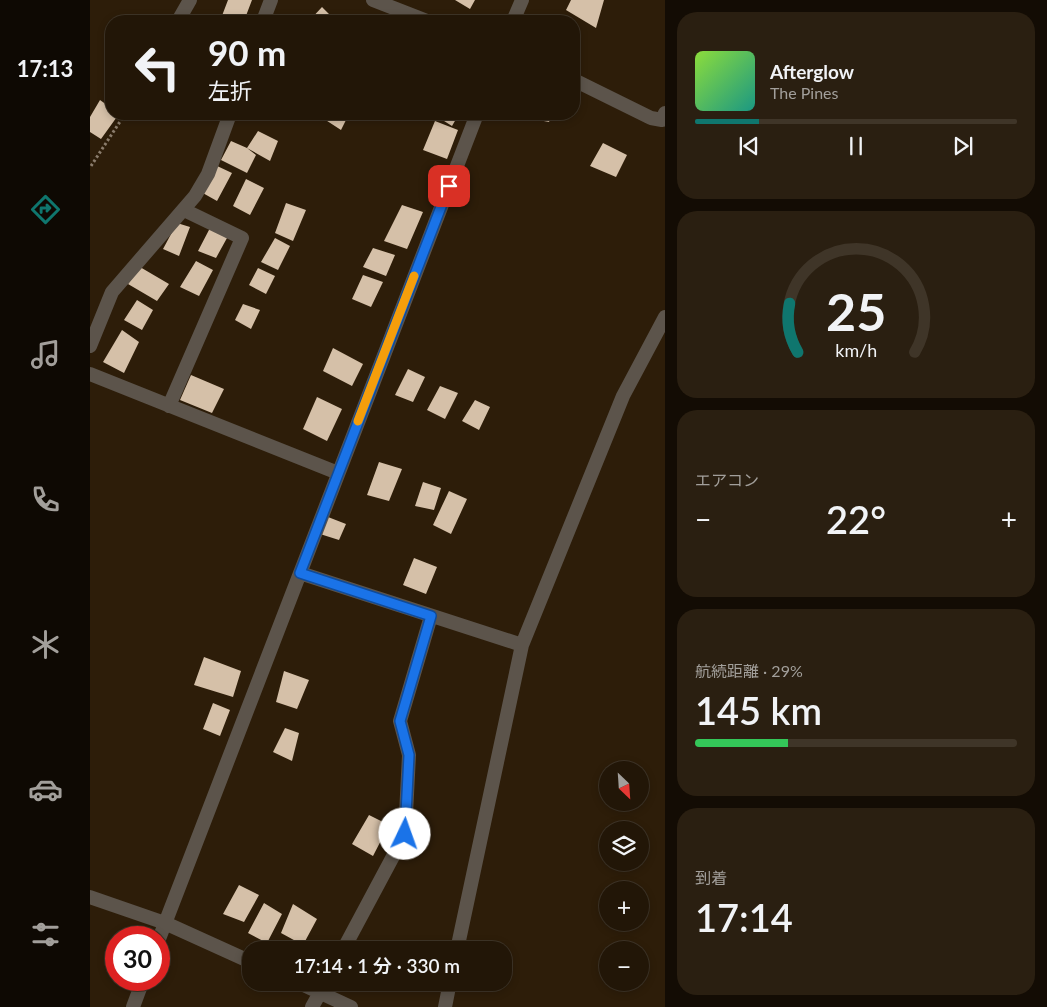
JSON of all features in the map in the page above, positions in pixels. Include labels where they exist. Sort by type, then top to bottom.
[{"type":"street","points":[[181,15],[190,0]]},
{"type":"street","points":[[265,15],[271,0]]},
{"type":"street","points":[[374,0],[412,15]]},
{"type":"street","points":[[516,15],[523,0]]},
{"type":"street","points":[[580,83],[651,118],[662,120],[664,113]]},
{"type":"street","points":[[90,346],[112,292],[195,196],[208,174],[228,120]]},
{"type":"street","points":[[164,926],[475,120]]},
{"type":"street","points":[[169,406],[242,238],[184,210]]},
{"type":"street","points":[[459,941],[522,645],[623,396],[664,316]]},
{"type":"street","points":[[90,374],[338,473]]},
{"type":"street","points":[[300,573],[522,645]]},
{"type":"street","points":[[348,941],[405,834],[409,755],[400,721],[431,616]]},
{"type":"street","points":[[90,896],[165,923],[242,958]]},
{"type":"street","points":[[133,1007],[139,991]]},
{"type":"street","points":[[312,1007],[321,991]]},
{"type":"street","points":[[327,991],[351,1007]]},
{"type":"street","points":[[445,1007],[448,991]]},
{"type":"path","points":[[91,166],[120,120]]},
{"type":"building","points":[[228,0],[252,0],[246,15],[222,15]]},
{"type":"building","points":[[455,0],[475,0],[470,9]]},
{"type":"building","points":[[571,0],[604,0],[596,28],[580,18],[580,15],[574,15],[566,10]]},
{"type":"building","points":[[322,7],[330,15],[315,15]]},
{"type":"building","points":[[100,100],[105,104],[105,120],[115,120],[101,139],[90,132],[90,117]]},
{"type":"building","points":[[326,120],[346,120],[341,130]]},
{"type":"building","points":[[442,120],[456,120],[452,126]]},
{"type":"building","points":[[435,121],[458,130],[447,159],[423,150]]},
{"type":"building","points":[[258,131],[278,141],[270,161],[247,148]]},
{"type":"building","points":[[231,141],[247,148],[256,155],[247,173],[221,160]]},
{"type":"building","points":[[603,143],[627,155],[616,177],[590,166]]},
{"type":"building","points":[[215,165],[232,173],[217,201],[201,192]]},
{"type":"building","points":[[246,179],[264,188],[250,215],[233,206]]},
{"type":"building","points":[[286,203],[306,210],[293,241],[275,233]]},
{"type":"building","points":[[402,205],[423,212],[407,249],[384,241]]},
{"type":"building","points":[[177,223],[190,227],[179,256],[163,249]]},
{"type":"building","points":[[210,228],[227,238],[216,258],[198,251]]},
{"type":"building","points":[[275,238],[290,246],[278,270],[261,262]]},
{"type":"building","points":[[373,248],[395,255],[386,276],[363,267]]},
{"type":"building","points":[[196,261],[213,270],[199,296],[180,287]]},
{"type":"building","points":[[140,267],[169,284],[157,301],[128,284]]},
{"type":"building","points":[[258,268],[275,276],[266,294],[249,285]]},
{"type":"building","points":[[363,275],[383,282],[371,307],[352,299]]},
{"type":"building","points":[[137,300],[153,310],[142,330],[124,320]]},
{"type":"building","points":[[243,304],[260,310],[251,329],[235,320]]},
{"type":"building","points":[[122,330],[139,342],[124,373],[103,362]]},
{"type":"building","points":[[333,348],[363,364],[352,386],[323,371]]},
{"type":"building","points":[[408,369],[425,377],[413,402],[395,395]]},
{"type":"building","points":[[191,375],[224,389],[212,413],[180,400]]},
{"type":"building","points":[[440,386],[458,393],[445,419],[427,410]]},
{"type":"building","points":[[317,397],[342,409],[327,441],[303,429]]},
{"type":"building","points":[[475,400],[490,407],[479,430],[462,421]]},
{"type":"building","points":[[379,462],[402,469],[389,501],[367,495]]},
{"type":"building","points":[[423,482],[441,488],[434,510],[415,506]]},
{"type":"building","points":[[449,491],[467,499],[451,534],[433,525]]},
{"type":"building","points":[[328,517],[346,524],[339,540],[320,534]]},
{"type":"building","points":[[414,558],[437,567],[426,594],[403,585]]},
{"type":"building","points":[[204,657],[241,671],[233,697],[194,685]]},
{"type":"building","points":[[284,671],[309,680],[297,709],[276,702]]},
{"type":"building","points":[[213,703],[230,710],[220,736],[203,729]]},
{"type":"building","points":[[285,728],[299,733],[292,761],[273,752]]},
{"type":"building","points":[[369,815],[389,825],[373,856],[352,844]]},
{"type":"building","points":[[239,885],[259,895],[244,922],[223,914]]},
{"type":"building","points":[[264,903],[282,914],[268,941],[263,941],[248,933]]},
{"type":"building","points":[[293,904],[317,919],[305,941],[296,941],[281,933]]},
{"type":"slow traffic","points":[[358,421],[414,276]]},
{"type":"route","points":[[405,834],[409,755],[400,721],[431,616],[300,573],[449,186]]}]
